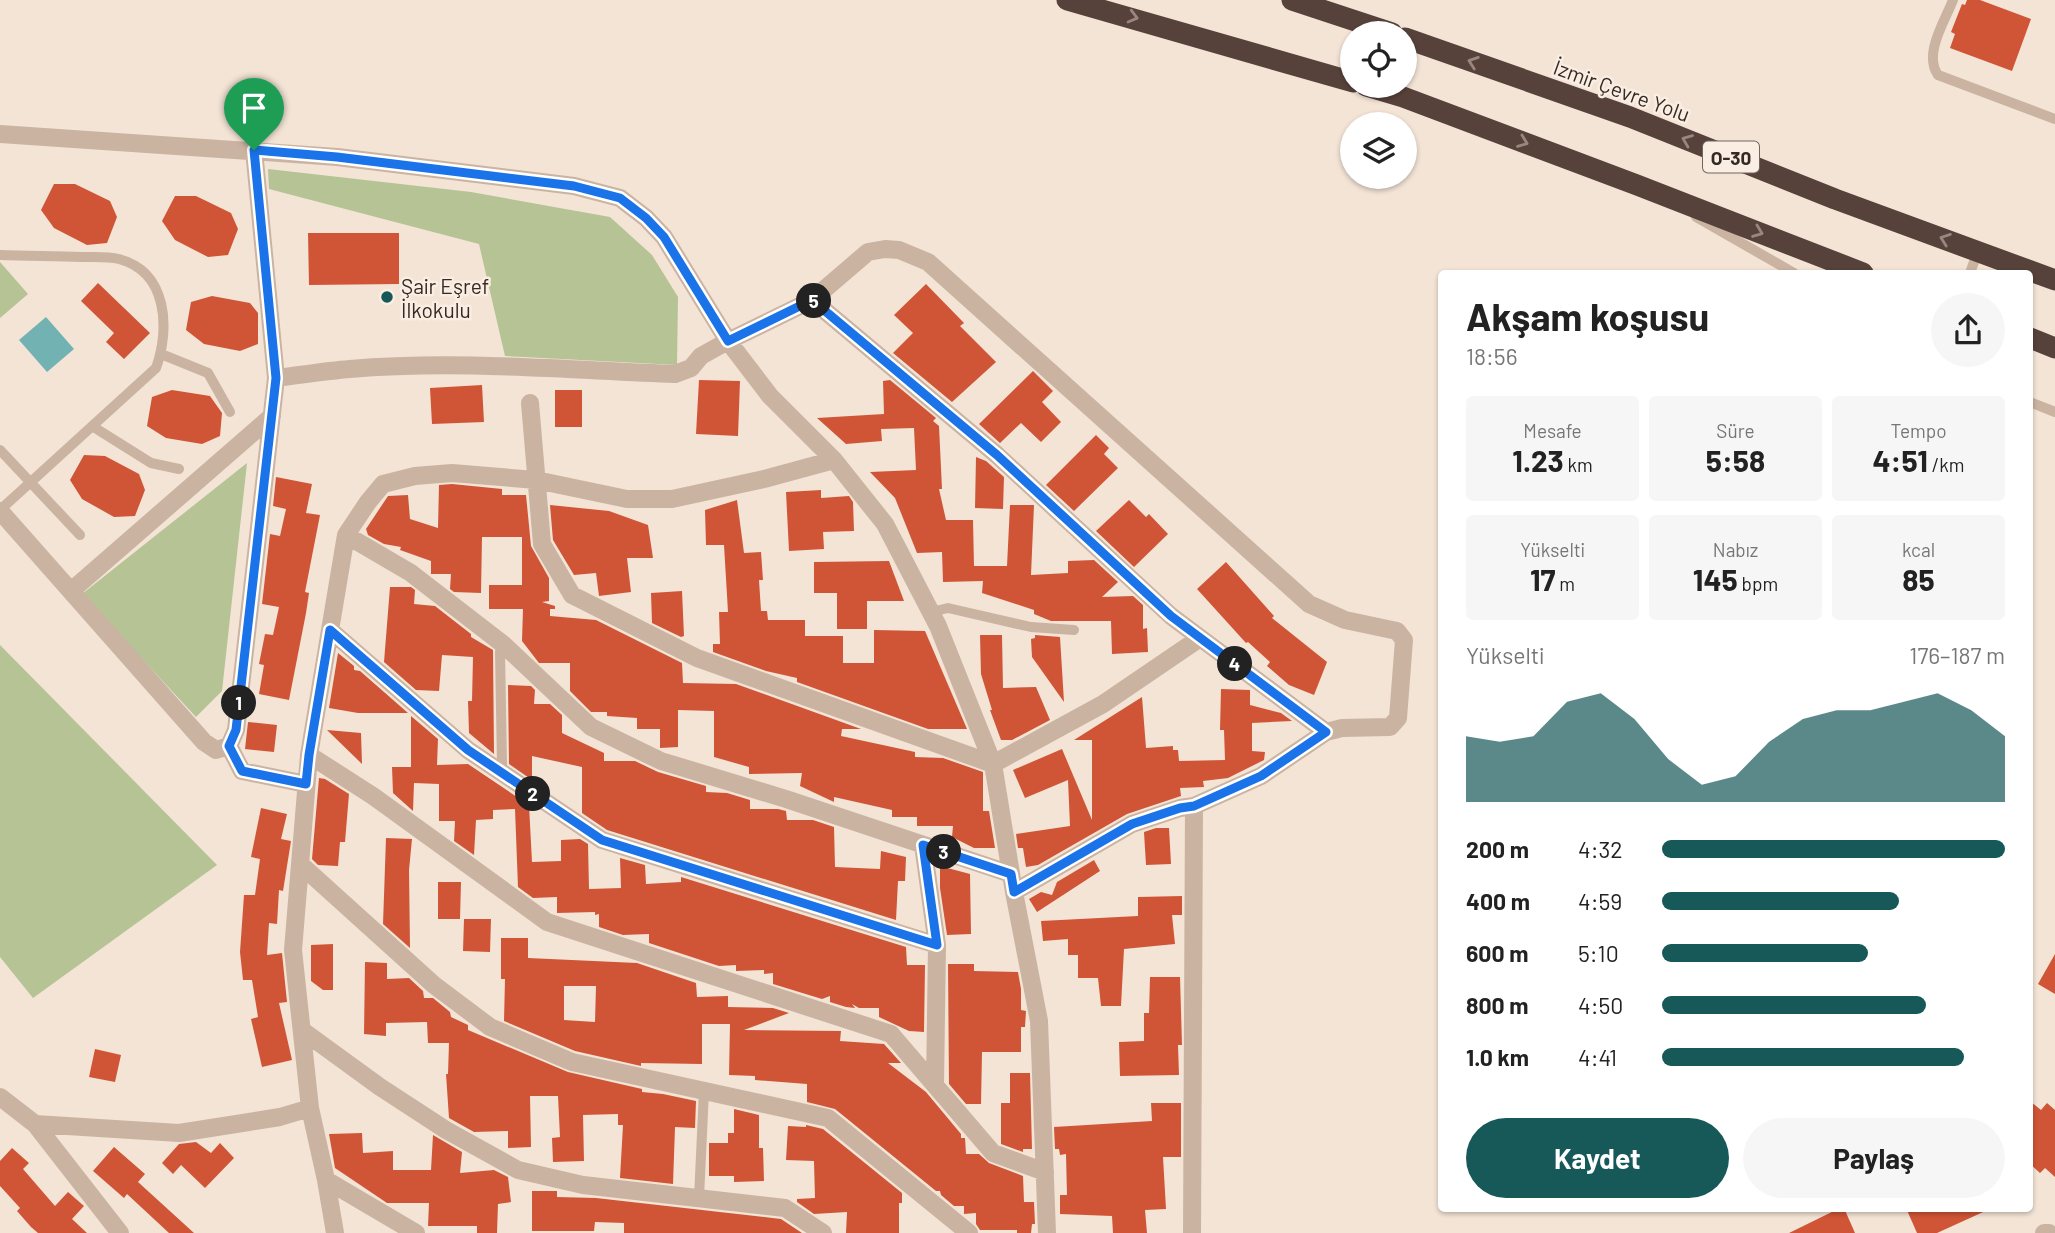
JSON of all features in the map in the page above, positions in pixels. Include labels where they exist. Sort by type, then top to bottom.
[{"type":"highway","points":[[1067,0],[1340,78]]},
{"type":"highway","points":[[1292,0],[1356,21]]},
{"type":"highway","name":"İzmir Çevre Yolu","points":[[1417,42],[1630,117],[1835,199],[2029,270]]},
{"type":"highway","points":[[1406,98],[1855,270]]},
{"type":"highway","name":"İzmir Çevre Yolu","points":[[2033,271],[2055,280]]},
{"type":"highway","points":[[2033,339],[2055,348]]},
{"type":"street","points":[[0,134],[337,157],[574,186],[620,198],[646,218],[664,237],[728,341],[770,396],[834,460],[886,524],[931,612],[993,764],[1039,1021],[1047,1233]]},
{"type":"street","points":[[0,510],[204,742],[216,750],[229,746],[236,730],[276,378],[254,150]]},
{"type":"street","points":[[276,378],[351,369],[396,367],[495,367],[675,374],[691,368],[701,356],[728,341],[812,300],[868,252],[885,248],[899,250],[928,262],[1310,604],[1345,620],[1397,631],[1404,640],[1398,718],[1390,727],[1326,732],[1261,776],[1194,806],[1132,824],[1014,892]]},
{"type":"street","points":[[812,300],[997,455],[1171,616],[1326,732]]},
{"type":"street","points":[[530,403],[542,544],[572,595],[697,658],[993,764],[1103,704],[1200,638]]},
{"type":"street","points":[[71,591],[272,416]]},
{"type":"street","points":[[335,1233],[310,1108],[293,950],[309,755],[346,535],[383,485],[415,476],[452,473],[536,480],[627,499],[672,499],[834,460]]},
{"type":"street","points":[[346,535],[411,573],[503,644],[591,727],[661,761],[786,799],[1011,874]]},
{"type":"street","points":[[330,630],[468,750],[602,840],[937,945]]},
{"type":"street","points":[[229,746],[242,771],[306,784]]},
{"type":"street","points":[[309,755],[373,796],[547,922],[891,1034],[993,1153],[1045,1172]]},
{"type":"street","points":[[1192,1233],[1194,806]]},
{"type":"street","points":[[923,845],[937,945],[935,1085]]},
{"type":"street","points":[[300,864],[434,985],[490,1027],[572,1062],[828,1118],[969,1233]]},
{"type":"street","points":[[303,1031],[380,1087],[446,1130],[518,1170],[583,1185],[786,1208],[822,1233]]},
{"type":"street","points":[[0,1097],[35,1124],[120,1233]]},
{"type":"street","points":[[35,1124],[180,1133],[280,1116],[310,1108]]},
{"type":"street","points":[[326,1180],[416,1233]]},
{"type":"lane","points":[[1952,0],[1932,53],[1932,64],[1938,75],[2055,119]]},
{"type":"lane","points":[[1637,185],[1789,270]]},
{"type":"lane","points":[[1971,270],[1978,250]]},
{"type":"lane","points":[[0,255],[109,257],[129,262],[153,282],[161,301],[165,326],[156,368],[0,510]]},
{"type":"lane","points":[[161,354],[208,373],[230,412]]},
{"type":"lane","points":[[2033,403],[2055,412]]},
{"type":"lane","points":[[92,426],[151,463],[179,469]]},
{"type":"lane","points":[[0,450],[80,535]]},
{"type":"lane","points":[[931,612],[948,608],[1031,628],[1074,630]]},
{"type":"lane","points":[[499,771],[502,764],[500,652],[503,644]]},
{"type":"lane","points":[[699,1198],[704,1091]]},
{"type":"green space","points":[[268,169],[471,192],[610,217],[652,255],[678,297],[677,365],[505,356],[479,244],[269,189]]},
{"type":"green space","points":[[0,262],[28,294],[0,318]]},
{"type":"green space","points":[[247,463],[222,691],[196,717],[82,594]]},
{"type":"green space","points":[[0,645],[217,865],[33,998],[0,957]]},
{"type":"water","points":[[46,317],[74,349],[47,372],[19,340]]},
{"type":"building","points":[[1967,0],[1980,0],[2031,19],[2012,71],[1950,48],[1955,34],[1951,32],[1962,4],[1965,5]]},
{"type":"building","points":[[54,184],[75,184],[110,201],[117,217],[107,243],[87,245],[54,228],[41,210]]},
{"type":"building","points":[[175,196],[196,196],[231,213],[238,229],[228,255],[208,257],[175,240],[162,221]]},
{"type":"building","name":"Şair Eşref İlkokulu","points":[[308,233],[399,233],[399,284],[309,285]]},
{"type":"building","points":[[98,283],[150,333],[124,359],[106,342],[114,333],[81,301]]},
{"type":"building","points":[[926,284],[964,323],[960,326],[996,362],[952,402],[893,353],[913,333],[894,315]]},
{"type":"building","points":[[212,296],[250,303],[258,313],[258,344],[240,351],[204,344],[186,330],[191,302]]},
{"type":"building","points":[[1033,371],[1053,391],[1042,402],[1061,422],[1041,442],[1021,423],[1000,443],[979,424]]},
{"type":"building","points":[[699,380],[740,381],[738,436],[696,434]]},
{"type":"building","points":[[890,380],[936,418],[933,421],[939,426],[942,489],[939,489],[946,520],[973,520],[974,566],[1007,566],[1010,505],[1034,505],[1031,575],[1068,573],[1068,561],[1094,560],[1118,582],[1102,597],[1133,596],[1143,605],[1143,629],[1147,628],[1148,652],[1112,654],[1111,621],[1051,621],[1034,614],[1034,610],[982,593],[983,581],[943,582],[942,552],[917,553],[895,498],[870,472],[916,470],[914,428],[881,429],[882,441],[846,444],[817,418],[884,414],[883,381]]},
{"type":"building","points":[[482,385],[484,422],[432,424],[430,388]]},
{"type":"building","points":[[172,390],[210,396],[222,413],[220,436],[202,444],[166,438],[147,426],[152,397]]},
{"type":"building","points":[[555,390],[582,390],[582,427],[555,427]]},
{"type":"building","points":[[1096,435],[1109,448],[1104,454],[1118,468],[1074,511],[1046,485]]},
{"type":"building","points":[[84,455],[105,456],[139,474],[145,490],[135,516],[114,517],[82,499],[70,480]]},
{"type":"building","points":[[976,457],[986,461],[1004,477],[1003,509],[975,508]]},
{"type":"building","points":[[276,477],[312,484],[306,513],[320,515],[305,592],[309,593],[306,613],[289,700],[259,694],[264,665],[259,664],[265,634],[273,635],[279,607],[262,604],[270,534],[280,536],[286,509],[273,506]]},
{"type":"building","points":[[439,485],[502,489],[502,495],[526,495],[531,546],[549,578],[549,601],[542,602],[555,606],[555,609],[550,609],[550,616],[596,620],[682,663],[683,683],[736,684],[861,729],[842,729],[841,736],[915,752],[915,757],[943,758],[983,772],[983,811],[989,811],[995,848],[974,848],[952,837],[953,826],[917,826],[917,817],[892,817],[892,810],[834,797],[834,802],[800,786],[802,773],[749,774],[749,767],[714,757],[714,711],[678,710],[678,747],[660,748],[660,729],[637,729],[637,718],[591,712],[570,691],[570,663],[539,663],[522,641],[523,609],[489,609],[489,585],[522,585],[522,537],[482,537],[481,593],[454,592],[450,589],[451,574],[431,574],[431,561],[400,550],[401,547],[384,544],[368,535],[366,529],[388,496],[408,495],[410,519],[438,528]]},
{"type":"building","points":[[821,490],[821,498],[849,496],[853,502],[854,531],[823,532],[824,549],[789,551],[786,492]]},
{"type":"building","points":[[737,500],[744,553],[761,552],[761,611],[767,611],[768,620],[805,620],[805,636],[843,636],[843,663],[874,663],[874,630],[925,631],[967,729],[928,729],[797,682],[797,678],[766,671],[713,652],[713,644],[720,644],[719,612],[728,612],[724,545],[706,545],[705,510]]},
{"type":"building","points":[[1129,500],[1146,517],[1149,514],[1168,534],[1134,567],[1096,531]]},
{"type":"building","points":[[550,505],[609,511],[648,525],[653,558],[627,558],[631,592],[599,596],[596,573],[574,575],[553,540]]},
{"type":"building","points":[[889,561],[904,601],[867,601],[867,629],[837,629],[837,593],[814,593],[814,562]]},
{"type":"building","points":[[1226,562],[1274,616],[1272,618],[1327,662],[1314,695],[1289,685],[1267,666],[1270,662],[1246,643],[1197,589]]},
{"type":"building","points":[[390,587],[411,587],[415,590],[414,604],[435,606],[471,634],[471,637],[493,650],[494,754],[469,733],[468,701],[472,701],[473,657],[442,655],[439,691],[416,690],[384,662]]},
{"type":"building","points":[[682,591],[684,636],[681,637],[652,623],[651,593]]},
{"type":"building","points":[[980,635],[1002,635],[1003,688],[1036,687],[1050,720],[1012,740],[1001,740],[981,674]]},
{"type":"building","points":[[1035,635],[1060,637],[1064,702],[1032,657],[1031,639],[1035,638]]},
{"type":"building","points":[[338,653],[354,666],[354,670],[360,671],[408,713],[358,713],[329,708]]},
{"type":"building","points":[[508,685],[531,686],[535,690],[534,704],[550,704],[562,715],[562,733],[604,753],[604,761],[635,761],[658,772],[706,786],[706,792],[727,793],[750,800],[750,809],[778,809],[786,811],[787,820],[813,820],[834,827],[835,867],[880,869],[881,851],[906,857],[905,881],[898,881],[896,920],[607,830],[582,813],[582,767],[532,756],[532,780],[509,764]]},
{"type":"building","points":[[1221,689],[1250,690],[1250,705],[1281,713],[1292,721],[1252,723],[1252,751],[1265,752],[1264,760],[1228,778],[1203,781],[1204,787],[1180,788],[1181,796],[1127,814],[1038,865],[1026,867],[1023,848],[1018,848],[1016,834],[1070,826],[1068,780],[1025,798],[1013,770],[1062,749],[1092,820],[1092,740],[1074,740],[1142,697],[1146,748],[1173,746],[1173,750],[1178,750],[1179,761],[1225,760],[1224,730],[1220,730]]},
{"type":"building","points":[[411,716],[438,739],[437,765],[468,764],[529,805],[532,862],[561,861],[561,840],[580,839],[588,844],[589,889],[621,888],[620,858],[645,865],[646,884],[681,882],[681,877],[906,947],[907,965],[925,965],[924,1032],[909,1031],[879,1017],[879,1008],[859,1008],[852,1004],[855,1008],[846,1007],[830,1002],[830,996],[822,999],[773,984],[773,973],[764,974],[764,970],[736,971],[736,965],[719,966],[649,943],[649,934],[623,935],[599,927],[599,914],[595,915],[595,912],[557,913],[557,897],[533,898],[518,887],[515,809],[493,810],[493,819],[476,820],[474,855],[454,841],[455,821],[439,821],[439,784],[414,783],[413,811],[393,793],[392,767],[411,767]]},
{"type":"building","points":[[248,722],[277,725],[274,752],[245,749]]},
{"type":"building","points":[[327,730],[361,733],[362,764]]},
{"type":"building","points":[[319,778],[349,794],[345,842],[340,842],[338,866],[318,865],[312,859]]},
{"type":"building","points":[[261,808],[287,814],[281,839],[291,841],[283,891],[279,890],[277,924],[269,923],[267,955],[282,953],[287,1002],[279,1003],[292,1060],[262,1067],[251,1019],[258,1017],[252,980],[243,980],[240,952],[244,895],[255,895],[260,859],[251,857]]},
{"type":"building","points":[[1169,828],[1171,864],[1146,865],[1144,832]]},
{"type":"building","points":[[386,838],[412,839],[409,870],[410,948],[383,924]]},
{"type":"building","points":[[1094,860],[1100,871],[1037,912],[1029,899],[1041,892],[1052,895],[1057,882]]},
{"type":"building","points":[[940,866],[970,874],[971,934],[947,935],[940,888]]},
{"type":"building","points":[[438,882],[461,882],[460,919],[438,919]]},
{"type":"building","points":[[1182,896],[1182,915],[1172,915],[1175,944],[1124,949],[1121,1006],[1101,1006],[1098,978],[1078,978],[1078,955],[1068,955],[1068,939],[1043,941],[1041,921],[1138,916],[1138,897]]},
{"type":"building","points":[[464,919],[491,919],[490,952],[463,951]]},
{"type":"building","points":[[501,938],[528,938],[528,958],[637,963],[696,983],[697,997],[728,996],[728,1007],[773,1008],[789,1013],[744,1030],[841,1031],[840,1041],[884,1044],[901,1063],[888,1063],[926,1092],[961,1134],[961,1138],[965,1138],[966,1154],[979,1154],[989,1163],[1023,1176],[1024,1202],[1034,1202],[1035,1224],[1032,1224],[1031,1233],[1017,1233],[1017,1230],[980,1230],[976,1224],[976,1213],[964,1214],[964,1206],[954,1206],[940,1191],[936,1191],[835,1109],[807,1102],[807,1084],[729,1075],[730,1024],[702,1024],[702,1064],[641,1063],[641,1066],[575,1051],[504,1021],[505,979],[501,979]],"holes":[[[564,986],[596,986],[595,1022],[564,1020]]]},
{"type":"building","points":[[333,944],[333,990],[323,990],[311,981],[311,945]]},
{"type":"building","points":[[2055,954],[2055,994],[2038,984]]},
{"type":"building","points":[[365,962],[387,963],[387,979],[409,978],[423,991],[424,998],[433,998],[450,1012],[451,1017],[468,1025],[468,1030],[568,1072],[642,1089],[642,1092],[696,1101],[695,1128],[675,1127],[673,1184],[620,1178],[623,1125],[618,1125],[618,1114],[583,1115],[584,1161],[553,1162],[552,1138],[560,1137],[558,1096],[530,1096],[531,1147],[508,1148],[508,1131],[474,1132],[449,1118],[446,1074],[449,1043],[428,1043],[427,1022],[386,1023],[386,1036],[364,1034]]},
{"type":"building","points":[[948,964],[974,964],[974,971],[1018,972],[1021,1010],[1026,1011],[1025,1027],[1021,1027],[1021,1052],[982,1052],[981,1104],[966,1104],[949,1084]]},
{"type":"building","points":[[1150,977],[1180,977],[1182,1045],[1178,1045],[1179,1075],[1120,1076],[1119,1042],[1144,1041],[1144,1013],[1149,1013]]},
{"type":"building","points":[[95,1049],[121,1055],[115,1082],[89,1077]]},
{"type":"building","points":[[1010,1073],[1030,1073],[1032,1149],[1023,1149],[1023,1152],[1001,1144],[1001,1103],[1010,1103]]},
{"type":"building","points":[[1151,1103],[1181,1103],[1181,1157],[1163,1157],[1166,1209],[1145,1210],[1147,1233],[1113,1233],[1112,1216],[1060,1214],[1060,1195],[1067,1195],[1066,1154],[1060,1155],[1059,1149],[1055,1149],[1054,1127],[1152,1121]]},
{"type":"building","points":[[2033,1103],[2041,1110],[2047,1103],[2055,1110],[2055,1177],[2045,1168],[2040,1173],[2033,1167]]},
{"type":"building","points":[[734,1109],[759,1115],[759,1148],[763,1148],[764,1181],[734,1182],[734,1176],[709,1176],[709,1143],[728,1143],[728,1133],[734,1133]]},
{"type":"building","points":[[806,1125],[823,1129],[902,1193],[902,1203],[899,1203],[899,1233],[846,1233],[847,1212],[814,1214],[797,1202],[797,1199],[815,1198],[814,1161],[786,1160],[788,1126]]},
{"type":"building","points":[[362,1133],[363,1153],[393,1151],[393,1170],[431,1170],[433,1135],[462,1152],[460,1173],[494,1170],[508,1177],[511,1202],[498,1204],[497,1233],[477,1233],[477,1226],[428,1226],[429,1203],[387,1203],[335,1168],[329,1134]]},
{"type":"building","points":[[196,1142],[211,1153],[220,1143],[234,1158],[205,1188],[181,1165],[173,1174],[162,1163],[179,1144]]},
{"type":"building","points":[[114,1147],[145,1174],[138,1182],[194,1233],[169,1233],[127,1194],[124,1198],[93,1171]]},
{"type":"building","points":[[12,1148],[29,1163],[23,1169],[55,1206],[68,1192],[84,1206],[72,1219],[87,1233],[38,1233],[31,1227],[17,1211],[20,1208],[0,1186],[0,1161]]},
{"type":"building","points":[[532,1191],[557,1191],[557,1197],[596,1198],[781,1219],[802,1233],[624,1233],[624,1223],[595,1222],[594,1231],[532,1231]]},
{"type":"building","points":[[1832,1212],[1846,1212],[1855,1233],[1789,1233]]},
{"type":"building","points":[[1908,1212],[1983,1212],[1937,1233],[1917,1233]]},
{"type":"place","name":"Şair Eşref İlkokulu","points":[[387,297]]},
{"type":"route","points":[[254,150],[337,157],[574,186],[620,198],[646,218],[664,237],[728,341],[812,300],[997,455],[1171,616],[1326,732],[1261,776],[1194,806],[1132,824],[1014,892],[1011,874],[923,845],[937,945],[602,840],[468,750],[330,630],[306,784],[242,771],[229,746],[236,730],[276,378],[254,150]]}]
